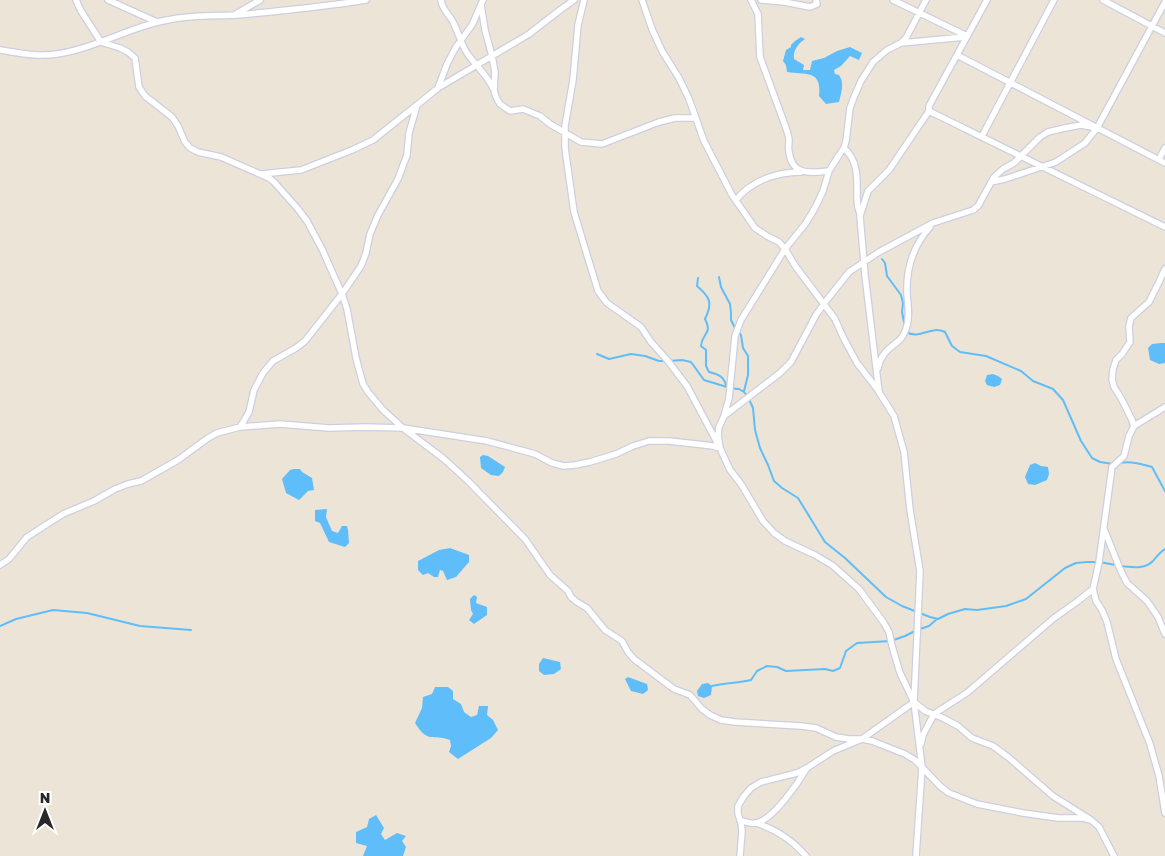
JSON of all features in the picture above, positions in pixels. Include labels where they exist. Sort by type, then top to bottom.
[{"type":"street","points":[[76,0],[80,11],[101,42],[120,48],[135,58],[139,87],[145,96],[172,117],[190,148],[198,152],[221,157],[260,174],[274,182],[298,209],[307,221],[342,294],[347,309],[356,358],[363,384],[368,392],[383,410],[403,428],[444,459],[468,481],[525,539],[537,558],[568,591],[571,597],[587,608],[605,630],[622,641],[634,659],[674,688],[690,695],[702,708],[721,720],[816,728],[836,737],[872,741],[905,754],[915,760],[949,793],[977,804],[1023,814],[1091,820]]},
{"type":"street","points":[[108,0],[157,22]]},
{"type":"street","points":[[234,15],[260,0]]},
{"type":"street","points":[[0,50],[30,54],[56,54],[89,46],[135,28],[183,17],[234,15],[366,0]]},
{"type":"street","points":[[441,0],[442,7],[454,24],[466,52],[490,82],[500,104],[510,111],[523,109],[540,116],[581,142],[602,144],[660,122],[675,118],[696,118]]},
{"type":"street","points":[[260,174],[301,170],[373,140],[438,88],[529,34],[574,0]]},
{"type":"street","points":[[584,0],[578,25],[573,80],[565,133],[565,148],[574,212],[598,291],[607,303],[640,327],[687,386],[730,470],[768,527],[785,541],[832,565],[859,589],[889,632],[900,673],[914,702],[925,711],[958,726],[972,738],[993,746],[1053,796],[1091,820],[1099,827],[1114,856]]},
{"type":"street","points":[[642,0],[652,30],[689,99],[704,141],[736,200],[755,228],[779,242],[785,249],[796,267],[835,319],[857,363],[894,416],[904,452],[910,510],[920,571],[914,702],[922,767],[916,856]]},
{"type":"street","points":[[752,0],[758,14],[760,57],[786,128],[789,138],[788,151],[792,162],[795,168],[803,172]]},
{"type":"street","points":[[761,0],[810,7],[817,4],[816,0]]},
{"type":"street","points":[[893,0],[967,36]]},
{"type":"street","points":[[720,448],[719,427],[729,398],[735,336],[741,320],[785,249],[806,223],[816,206],[829,171],[844,148],[850,108],[861,81],[873,62],[906,38],[926,0]]},
{"type":"street","points":[[860,216],[868,190],[889,170],[929,111],[928,106],[987,0]]},
{"type":"street","points":[[982,136],[1054,0]]},
{"type":"street","points":[[1104,0],[1165,32]]},
{"type":"street","points":[[438,88],[447,64],[472,25],[482,2]]},
{"type":"street","points":[[482,2],[485,30],[495,72],[494,90]]},
{"type":"street","points":[[991,182],[1006,179],[1056,162],[1085,143],[1097,128],[1165,2]]},
{"type":"street","points":[[900,43],[967,36]]},
{"type":"street","points":[[957,55],[1165,163]]},
{"type":"street","points":[[240,427],[249,412],[254,390],[263,373],[273,361],[305,341],[342,294],[361,266],[370,234],[398,179],[407,155],[409,133],[418,105]]},
{"type":"street","points":[[929,111],[1165,227]]},
{"type":"street","points":[[724,416],[791,362],[824,303],[849,272],[879,252],[933,223],[974,210],[994,177],[1014,163],[1032,144],[1048,132],[1081,125],[1097,128]]},
{"type":"street","points":[[844,148],[850,154],[854,163],[858,182],[856,200],[860,216],[879,392]]},
{"type":"street","points":[[1159,159],[1165,148]]},
{"type":"street","points":[[736,200],[749,188],[774,175],[787,172],[814,173],[829,171]]},
{"type":"street","points":[[877,371],[883,355],[901,340],[906,328],[908,318],[907,274],[921,236],[933,223]]},
{"type":"street","points":[[1134,426],[1121,398],[1114,388],[1112,379],[1113,369],[1116,360],[1130,342],[1130,318],[1149,302],[1165,268]]},
{"type":"street","points":[[1165,407],[1134,426],[1129,436],[1124,456],[1112,467],[1099,562],[1093,589],[1096,601],[1107,622],[1116,659],[1150,744],[1159,776],[1165,813]]},
{"type":"street","points":[[0,565],[9,559],[28,537],[63,514],[128,484],[141,481],[178,460],[218,432],[240,427],[280,424],[329,428],[403,428],[487,440],[535,454],[552,463],[564,466],[575,466],[590,462],[649,442],[696,444],[720,448]]},
{"type":"street","points":[[1103,528],[1127,583],[1147,601],[1158,617],[1165,634]]},
{"type":"street","points":[[920,748],[923,735],[934,714],[968,692],[1054,618],[1093,589]]},
{"type":"street","points":[[740,856],[742,831],[738,806],[751,788],[761,782],[797,773],[834,751],[862,739],[914,702]]},
{"type":"street","points":[[756,823],[764,819],[784,802],[807,768]]},
{"type":"street","points":[[740,819],[772,830],[798,846],[806,856]]},
{"type":"water","points":[[801,37],[805,39],[796,48],[794,59],[804,65],[803,70],[810,70],[812,61],[850,47],[862,53],[859,60],[850,56],[841,66],[834,70],[835,74],[839,75],[842,81],[839,102],[826,104],[819,96],[818,82],[812,75],[787,72],[783,61],[786,50]]},
{"type":"water","points":[[1165,343],[1165,363],[1159,364],[1150,360],[1148,348],[1152,344]]},
{"type":"water","points":[[993,374],[1002,379],[1000,385],[994,387],[987,385],[985,381],[987,375]]},
{"type":"water","points":[[483,455],[488,456],[505,467],[499,476],[491,475],[481,468],[480,457]]},
{"type":"water","points":[[1035,463],[1048,467],[1049,474],[1047,480],[1035,485],[1028,484],[1025,477],[1030,465]]},
{"type":"water","points":[[300,469],[312,478],[314,490],[308,491],[299,500],[286,493],[282,479],[290,470]]},
{"type":"water","points":[[327,509],[326,517],[332,531],[338,533],[342,526],[347,526],[349,543],[345,547],[329,542],[320,523],[315,521],[315,510]]},
{"type":"water","points":[[450,548],[469,555],[469,562],[456,577],[447,580],[443,571],[440,570],[438,577],[434,577],[428,573],[423,575],[418,570],[418,561],[439,550]]},
{"type":"water","points":[[474,595],[477,597],[476,603],[487,607],[487,615],[474,624],[469,620],[473,614],[470,599]]},
{"type":"water","points":[[543,658],[560,662],[561,669],[554,674],[544,675],[539,671],[539,664]]},
{"type":"water","points":[[628,677],[647,684],[648,690],[643,694],[631,691],[625,679]]},
{"type":"water","points":[[708,683],[712,686],[711,695],[704,698],[698,696],[697,691],[702,684]]},
{"type":"water","points":[[435,687],[448,687],[453,691],[453,699],[461,704],[464,712],[471,717],[477,715],[479,706],[488,706],[487,715],[493,720],[498,730],[491,738],[458,759],[449,752],[450,740],[427,736],[415,723],[422,708],[423,697],[432,694]]},
{"type":"water","points":[[376,815],[384,828],[381,834],[385,840],[397,833],[406,836],[402,841],[406,847],[403,856],[363,856],[367,846],[356,843],[356,832],[367,827],[369,819]]},
{"type":"waterway","points":[[882,259],[885,263],[887,276],[901,295],[905,327]]},
{"type":"waterway","points":[[719,277],[721,287],[730,304],[731,320],[735,328]]},
{"type":"waterway","points":[[698,278],[697,286],[709,301],[709,309],[705,319],[708,331],[703,338],[701,346],[706,350],[706,366],[709,372],[721,377],[727,388],[739,389],[748,397],[753,408],[755,430],[760,448],[774,481],[798,498],[825,542],[845,558],[886,597],[902,606],[938,619],[965,609],[977,610],[1006,606],[1026,599],[1065,568],[1076,563],[1099,562],[1116,565]]},
{"type":"waterway","points":[[906,332],[916,334],[940,330],[945,332],[952,346],[960,352],[986,356],[1021,371],[1033,381],[1053,389],[1063,400],[1081,441],[1092,458],[1100,462],[1113,464]]},
{"type":"waterway","points":[[738,331],[741,335],[743,348],[748,356],[748,375],[744,391]]},
{"type":"waterway","points":[[597,354],[609,359],[631,354],[664,361]]},
{"type":"waterway","points":[[669,361],[682,360],[691,362],[704,380],[727,387]]},
{"type":"waterway","points":[[1120,463],[1152,467],[1165,491]]},
{"type":"waterway","points":[[1120,566],[1146,566],[1165,549]]},
{"type":"waterway","points":[[0,626],[16,619],[53,610],[87,613],[140,626],[191,630]]},
{"type":"waterway","points":[[920,629],[929,626],[937,619]]},
{"type":"waterway","points":[[712,686],[751,680],[757,671],[767,666],[777,667],[786,671],[825,669],[833,671],[840,668],[846,651],[857,643],[891,641],[915,631]]}]
